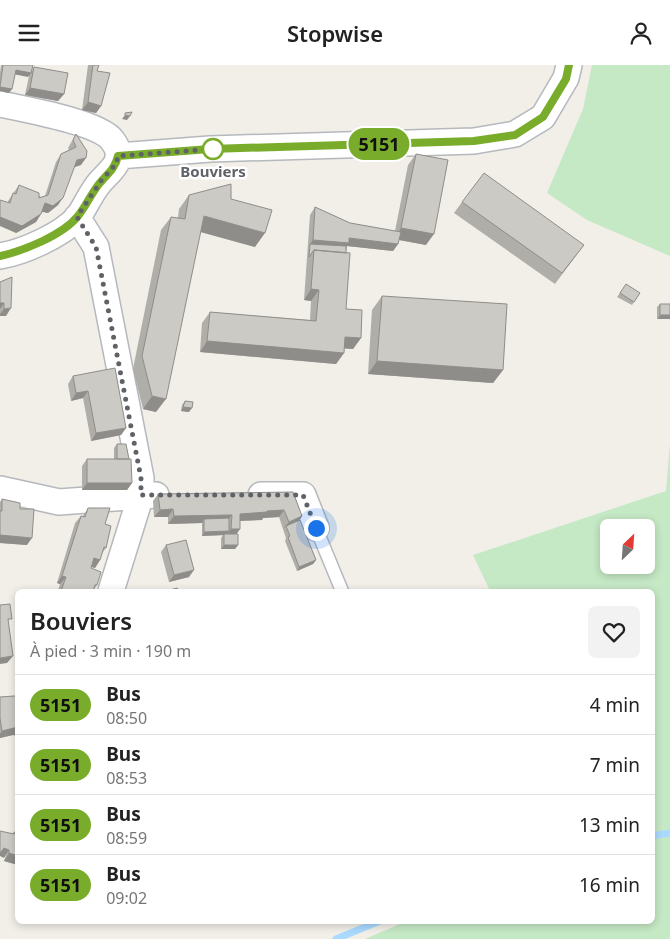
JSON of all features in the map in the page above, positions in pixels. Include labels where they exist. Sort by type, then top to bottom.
[{"type":"street","points":[[118,156],[210,149],[474,141],[515,135],[543,117],[566,79],[569,65]]},
{"type":"street","points":[[0,104],[56,115],[103,132],[111,138],[118,156],[116,164],[101,181],[77,217],[62,229],[36,244],[13,254],[0,256]]},
{"type":"street","points":[[77,217],[96,247],[141,478],[141,495],[112,589]]},
{"type":"street","points":[[0,489],[59,502],[141,495],[179,495]]},
{"type":"street","points":[[236,495],[303,495],[316,528]]},
{"type":"lane","points":[[316,528],[341,589]]},
{"type":"green space","points":[[592,65],[670,65],[670,256],[587,220],[547,193],[583,109]]},
{"type":"green space","points":[[670,443],[670,939],[365,939],[400,924],[655,924],[655,589],[489,589],[473,555],[666,491]]},
{"type":"building","points":[[3,65],[33,65],[31,73],[16,70],[12,89],[0,87]]},
{"type":"building","points":[[93,65],[99,65],[97,71],[110,73],[101,106],[88,102]]},
{"type":"building","points":[[34,67],[68,73],[64,94],[30,88]]},
{"type":"building","points":[[132,112],[130,116],[125,115],[125,113]]},
{"type":"building","points":[[76,134],[87,151],[86,158],[77,160],[63,198],[53,206],[45,203],[41,214],[22,226],[0,217],[0,200],[10,203],[13,193],[16,194],[19,185],[39,193],[39,198],[48,195],[61,154],[76,147],[73,140]]},
{"type":"building","points":[[416,154],[448,160],[434,234],[401,228]]},
{"type":"building","points":[[484,173],[584,245],[562,273],[462,202]]},
{"type":"building","points":[[231,184],[231,199],[272,210],[265,233],[204,216],[166,399],[152,396],[142,356],[171,217],[185,219],[189,195]]},
{"type":"building","points":[[315,207],[350,223],[401,232],[398,244],[349,238],[349,243],[313,240]]},
{"type":"building","points":[[310,244],[346,246],[346,253],[314,250],[309,257]]},
{"type":"building","points":[[314,250],[350,253],[346,309],[362,310],[361,338],[345,337],[344,353],[207,341],[210,312],[316,321],[319,290],[311,289]]},
{"type":"building","points":[[12,277],[11,308],[4,309],[4,303],[0,303],[0,282]]},
{"type":"building","points":[[626,284],[640,293],[634,302],[620,293]]},
{"type":"building","points":[[382,296],[507,304],[503,370],[377,361]]},
{"type":"building","points":[[660,304],[670,304],[670,315],[660,315]]},
{"type":"building","points":[[115,368],[126,428],[96,433],[88,391],[76,393],[73,376]]},
{"type":"building","points":[[185,401],[193,402],[192,408],[183,407]]},
{"type":"building","points":[[117,444],[126,444],[129,459],[117,459]]},
{"type":"building","points":[[87,459],[131,459],[132,483],[87,483]]},
{"type":"building","points":[[293,492],[302,516],[289,522],[284,510],[240,514],[240,529],[231,529],[232,515],[174,516],[173,509],[160,510],[158,494]]},
{"type":"building","points":[[2,499],[20,503],[20,509],[34,509],[32,538],[0,535]]},
{"type":"building","points":[[88,508],[110,508],[105,524],[111,526],[106,548],[104,547],[100,560],[94,558],[91,568],[101,572],[97,585],[95,585],[94,589],[62,589],[66,577],[62,576],[81,516],[85,517]]},
{"type":"building","points":[[229,518],[229,531],[204,532],[204,519]]},
{"type":"building","points":[[300,520],[316,560],[299,567],[286,526]]},
{"type":"building","points":[[224,534],[238,534],[238,545],[224,545]]},
{"type":"building","points":[[186,540],[194,570],[174,575],[166,545]]},
{"type":"building","points":[[10,604],[12,619],[8,619],[13,656],[0,658],[0,605]]},
{"type":"building","points":[[15,696],[15,728],[2,731],[0,697]]},
{"type":"building","points":[[0,831],[14,834],[15,832],[15,855],[9,853],[9,850],[4,848],[0,853]]},
{"type":"waterway","points":[[655,836],[670,833]]},
{"type":"waterway","points":[[336,939],[373,924]]},
{"type":"bus line","name":"5151","points":[[0,256],[13,254],[36,244],[62,229],[77,217],[101,181],[110,173],[116,164],[118,156],[210,149],[474,141],[515,135],[543,117],[566,79],[569,65]]},
{"type":"place","name":"Bouviers","points":[[213,149]]},
{"type":"route","points":[[213,149],[118,156],[116,164],[110,173],[101,181],[77,217],[96,247],[141,478],[141,495],[303,495],[316,528]]}]
